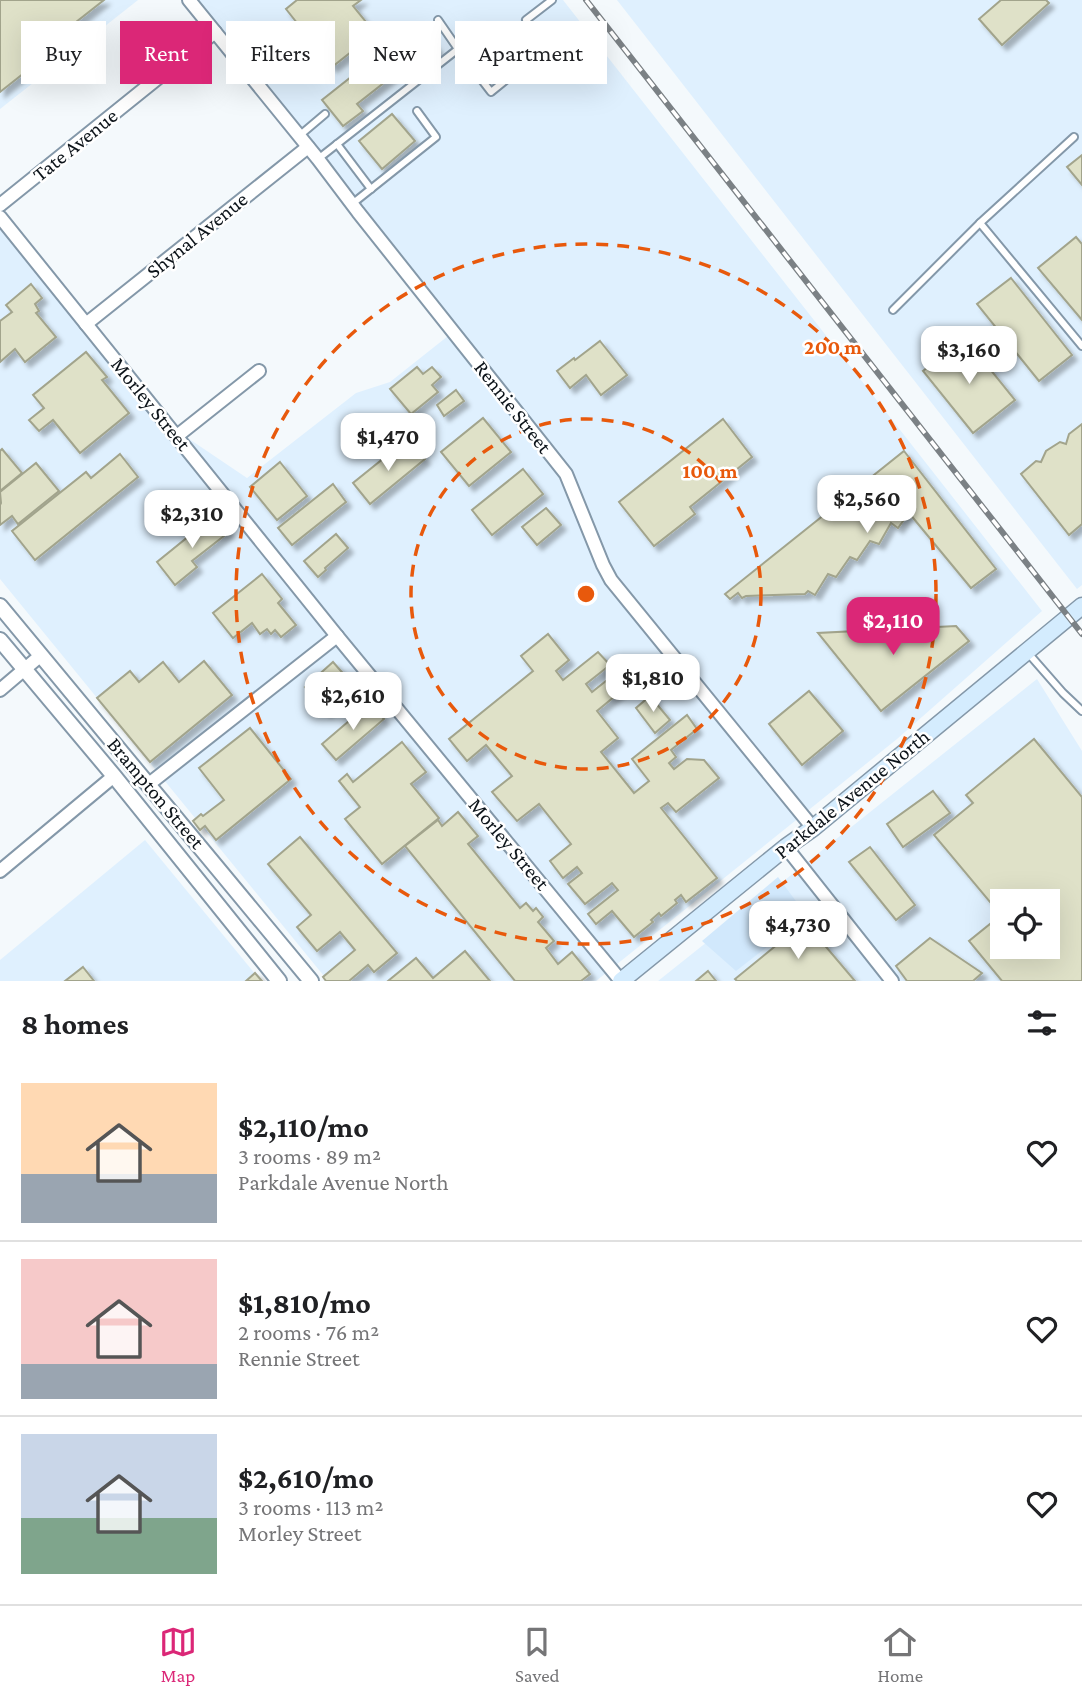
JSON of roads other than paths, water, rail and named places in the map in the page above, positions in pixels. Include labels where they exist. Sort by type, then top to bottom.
[{"type":"main road","name":"Parkdale Avenue North","points":[[621,981],[813,828],[1082,606]]},
{"type":"street","name":"Rennie Street","points":[[188,0],[318,159],[566,474],[611,580],[813,828]]},
{"type":"street","name":"Tate Avenue","points":[[0,205],[215,33]]},
{"type":"street","name":"Shynal Avenue","points":[[86,324],[307,147]]},
{"type":"street","name":"Morley Street","points":[[0,217],[337,636],[621,981]]},
{"type":"street","points":[[177,436],[259,371]]},
{"type":"street","name":"Brampton Street","points":[[0,606],[311,981]]},
{"type":"street","points":[[149,784],[337,636]]},
{"type":"street","name":"Brampton Street","points":[[0,640],[114,776],[279,981]]},
{"type":"street","points":[[0,690],[40,656]]},
{"type":"street","points":[[0,871],[114,776]]},
{"type":"street","points":[[786,847],[892,981]]},
{"type":"lane","points":[[527,21],[552,0]]},
{"type":"lane","points":[[438,20],[455,45]]},
{"type":"lane","points":[[318,159],[455,51]]},
{"type":"lane","points":[[485,84],[491,92],[501,84]]},
{"type":"lane","points":[[352,204],[436,137],[417,111]]},
{"type":"lane","points":[[299,136],[326,114]]},
{"type":"lane","points":[[893,310],[980,223],[1074,137]]},
{"type":"lane","points":[[337,144],[370,190]]},
{"type":"lane","points":[[980,223],[1082,346]]},
{"type":"lane","points":[[1027,652],[1082,711]]},
{"type":"railway","points":[[586,0],[1082,634]]}]
